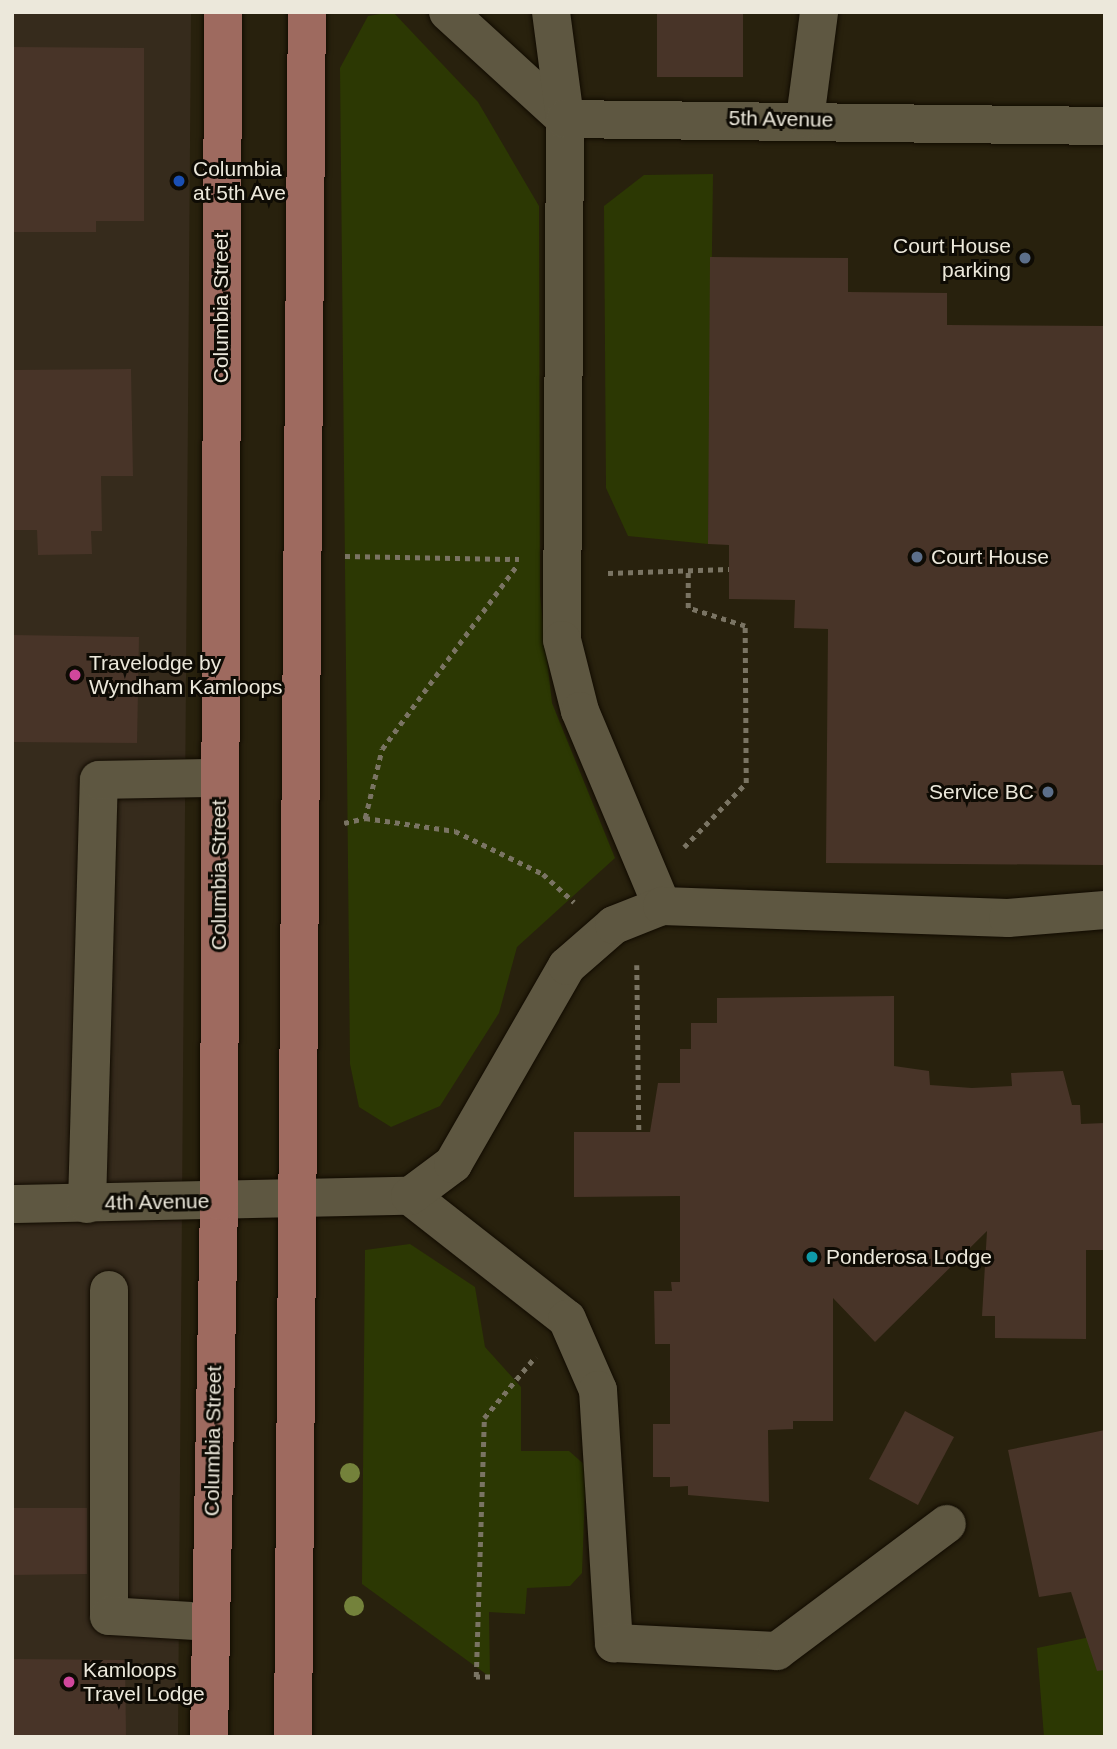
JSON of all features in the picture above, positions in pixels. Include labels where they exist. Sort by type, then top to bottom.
[{"type":"main road","name":"Columbia Street","points":[[209,1737],[219,1201],[223,12]]},
{"type":"main road","points":[[293,1737],[301,1198],[307,12]]},
{"type":"street","points":[[449,12],[565,119]]},
{"type":"street","points":[[551,12],[565,119],[562,640],[580,711],[662,906]]},
{"type":"street","points":[[805,119],[819,12]]},
{"type":"street","name":"5th Avenue","points":[[565,119],[805,119],[1105,126]]},
{"type":"street","points":[[88,1204],[99,780],[219,778]]},
{"type":"street","points":[[947,1524],[777,1651],[614,1643],[598,1390],[567,1319],[410,1196],[453,1164],[500,1092],[567,966],[614,925],[662,906],[1008,918],[1105,909]]},
{"type":"street","name":"4th Avenue","points":[[12,1204],[410,1196]]},
{"type":"street","points":[[109,1290],[109,1616],[210,1622]]},
{"type":"path","points":[[337,556],[533,560]]},
{"type":"path","points":[[365,818],[382,748],[522,559]]},
{"type":"path","points":[[596,574],[729,569]]},
{"type":"path","points":[[676,856],[746,783],[745,626],[688,608],[688,571]]},
{"type":"path","points":[[302,826],[365,818],[455,831],[543,874],[580,908]]},
{"type":"path","points":[[638,967],[639,1132]]},
{"type":"path","points":[[490,1677],[476,1677],[484,1418],[567,1319]]},
{"type":"shaded area","points":[[12,12],[191,12],[178,1737],[12,1737]]},
{"type":"green space","points":[[393,12],[478,102],[539,206],[540,595],[552,703],[615,858],[517,947],[499,1013],[440,1106],[391,1127],[359,1107],[350,1064],[340,68],[368,16]]},
{"type":"green space","points":[[713,174],[708,544],[628,536],[606,488],[604,206],[644,175]]},
{"type":"green space","points":[[410,1244],[475,1287],[485,1347],[521,1387],[521,1451],[569,1451],[586,1466],[582,1573],[570,1586],[527,1588],[525,1614],[489,1612],[490,1677],[362,1584],[365,1250]]},
{"type":"green space","points":[[1105,1634],[1105,1737],[1044,1737],[1037,1648]]},
{"type":"building","points":[[657,12],[743,12],[743,77],[657,77]]},
{"type":"building","points":[[12,47],[144,48],[144,221],[96,221],[96,232],[12,232]]},
{"type":"building","name":"Court House","points":[[710,257],[848,258],[848,292],[947,293],[947,325],[1105,326],[1105,865],[826,863],[828,629],[794,628],[795,600],[729,599],[729,545],[708,544]]},
{"type":"building","points":[[131,369],[133,476],[101,476],[102,531],[91,531],[92,554],[38,555],[37,530],[12,530],[12,370]]},
{"type":"building","name":"Travelodge by Wyndham Kamloops","points":[[12,635],[139,637],[137,743],[12,742]]},
{"type":"building","name":"Ponderosa Lodge","points":[[894,996],[894,1066],[929,1071],[930,1085],[972,1088],[1012,1086],[1011,1073],[1063,1071],[1072,1105],[1080,1105],[1081,1124],[1105,1123],[1105,1250],[1086,1250],[1086,1339],[995,1338],[995,1316],[982,1316],[987,1231],[875,1342],[833,1298],[833,1421],[793,1421],[793,1429],[768,1430],[769,1502],[688,1495],[688,1486],[670,1487],[670,1477],[653,1477],[653,1424],[670,1424],[670,1344],[655,1344],[654,1291],[672,1291],[671,1282],[680,1282],[680,1196],[574,1197],[574,1132],[650,1132],[658,1083],[680,1083],[680,1049],[691,1049],[691,1023],[717,1023],[717,998]]},
{"type":"building","points":[[905,1411],[954,1437],[918,1505],[869,1479]]},
{"type":"building","points":[[1105,1430],[1105,1670],[1097,1671],[1071,1592],[1039,1597],[1008,1450]]},
{"type":"building","points":[[12,1508],[87,1508],[87,1574],[12,1575]]},
{"type":"building","name":"Kamloops Travel Lodge","points":[[12,1659],[125,1660],[126,1737],[12,1737]]},
{"type":"place","name":"Columbia at 5th Ave","points":[[179,181]]},
{"type":"place","name":"Court House parking","points":[[1025,258]]},
{"type":"place","name":"Court House","points":[[917,557]]},
{"type":"place","name":"Travelodge by Wyndham Kamloops","points":[[75,675]]},
{"type":"place","name":"Service BC","points":[[1048,792]]},
{"type":"place","name":"Ponderosa Lodge","points":[[812,1257]]},
{"type":"place","name":"Kamloops Travel Lodge","points":[[69,1682]]}]
